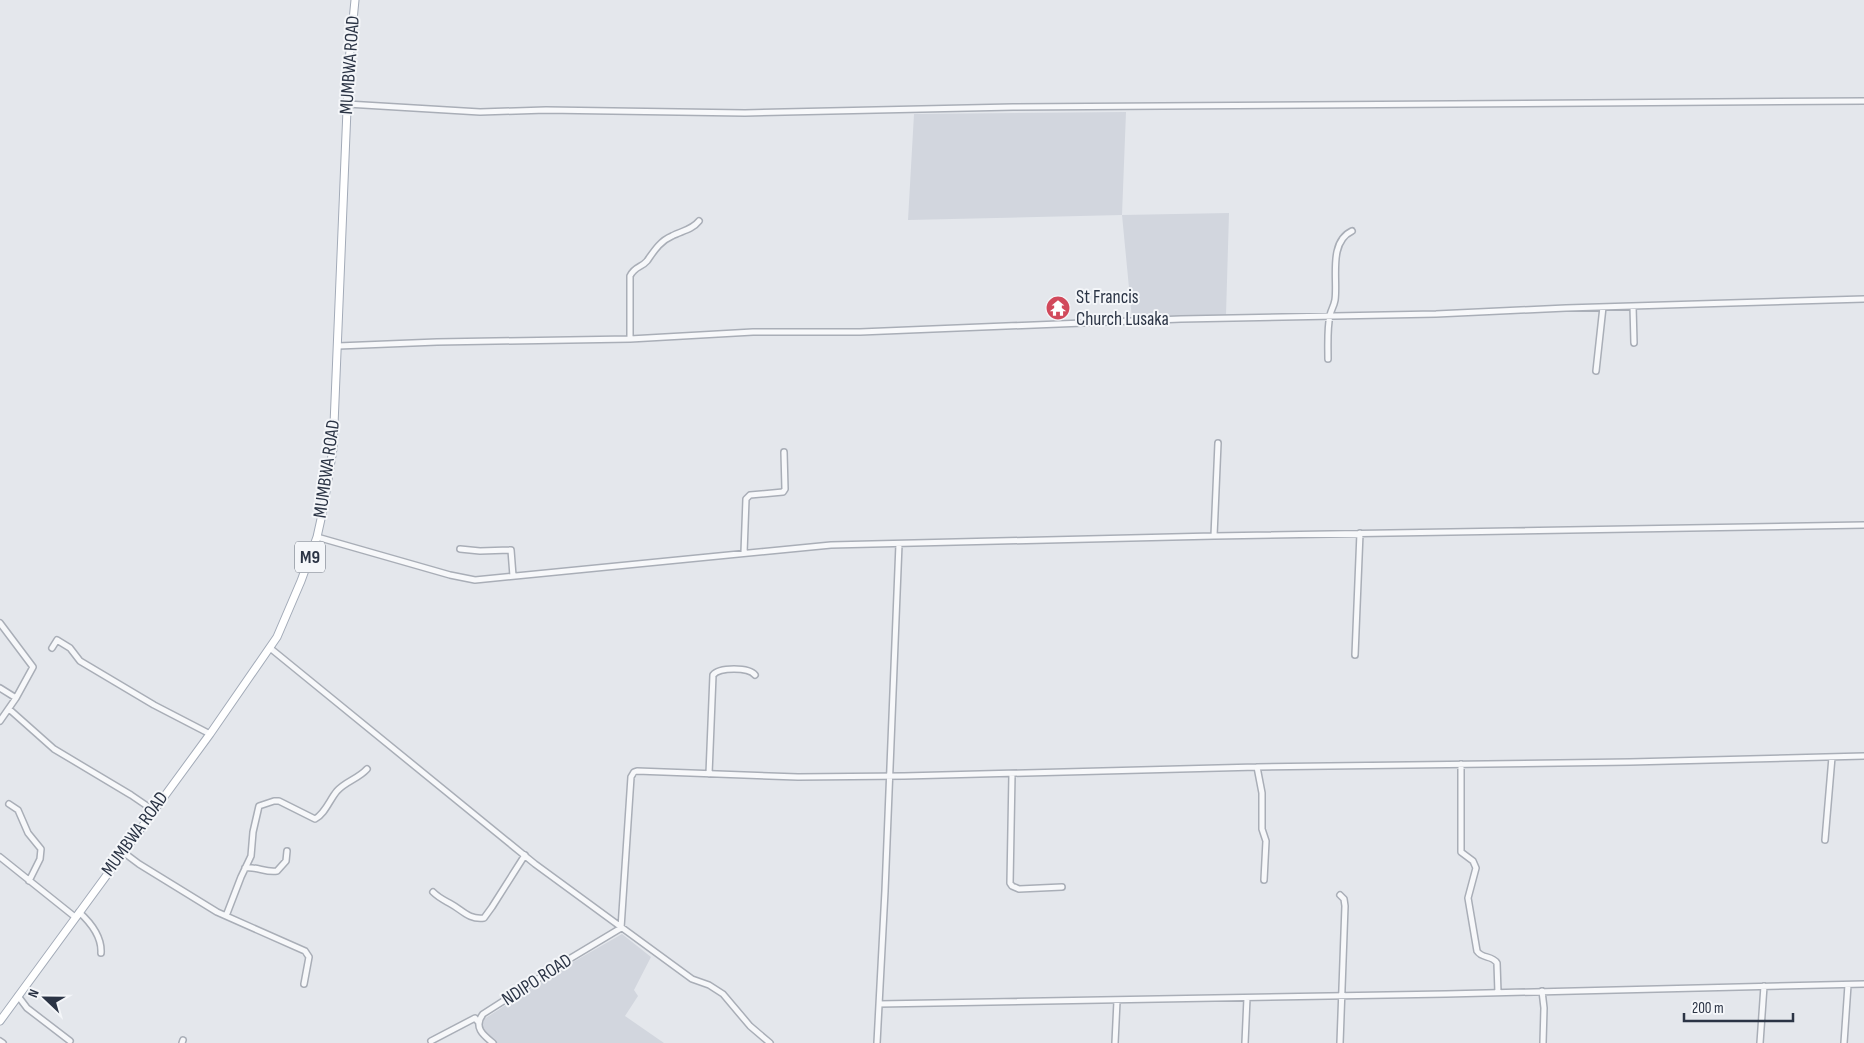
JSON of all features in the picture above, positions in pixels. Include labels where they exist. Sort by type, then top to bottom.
[{"type":"main road","name":"MUMBWA ROAD","points":[[0,1020],[210,734],[270,648],[294,599],[317,537],[333,449],[347,104],[355,0]]},
{"type":"street","points":[[347,104],[480,112],[546,110],[745,113],[1013,107],[1864,101]]},
{"type":"street","points":[[630,339],[630,276],[633,269],[646,262],[666,239],[696,226],[699,221]]},
{"type":"street","points":[[1328,359],[1330,316],[1335,300],[1335,264],[1344,236],[1352,231]]},
{"type":"street","points":[[338,346],[437,342],[630,339],[753,332],[860,332],[1181,319],[1436,314],[1864,299]]},
{"type":"street","points":[[1633,306],[1634,344]]},
{"type":"street","points":[[1596,371],[1603,307]]},
{"type":"street","points":[[1214,536],[1218,443]]},
{"type":"street","points":[[744,553],[746,499],[750,495],[778,494],[785,489],[784,452]]},
{"type":"street","points":[[317,537],[475,580],[831,546],[1360,533],[1864,525]]},
{"type":"street","points":[[1355,655],[1360,533]]},
{"type":"street","points":[[876,1043],[890,775],[899,544]]},
{"type":"street","points":[[460,549],[480,551],[511,550],[513,576]]},
{"type":"street","points":[[0,623],[33,667],[16,698],[0,721]]},
{"type":"street","points":[[52,648],[56,641],[61,641],[70,648],[80,661],[154,705],[210,734]]},
{"type":"street","points":[[270,648],[524,855],[696,982],[709,985],[723,994],[750,1026],[770,1043]]},
{"type":"street","points":[[709,774],[713,675],[719,670],[748,670],[754,675]]},
{"type":"street","points":[[0,688],[16,698]]},
{"type":"street","points":[[9,709],[54,749],[153,810]]},
{"type":"street","points":[[621,928],[632,774],[637,771],[798,776],[1012,774],[1257,767],[1630,762],[1864,756]]},
{"type":"street","points":[[1825,840],[1832,757]]},
{"type":"street","points":[[1461,764],[1461,852],[1473,861],[1476,868],[1471,881],[1468,901],[1477,951],[1480,955],[1492,958],[1497,963],[1498,993]]},
{"type":"street","points":[[1257,767],[1262,793],[1262,829],[1266,841],[1264,880]]},
{"type":"street","points":[[226,916],[252,853],[253,832],[260,805],[279,801],[315,819],[322,813],[338,790],[360,776],[367,769]]},
{"type":"street","points":[[1012,774],[1010,883],[1019,889],[1062,887]]},
{"type":"street","points":[[8,804],[18,810],[28,833],[41,849],[40,859],[29,881]]},
{"type":"street","points":[[245,868],[268,872],[277,871],[286,861],[287,850]]},
{"type":"street","points":[[123,852],[151,872],[226,916],[307,953],[309,956],[304,984]]},
{"type":"street","points":[[434,892],[464,914],[473,918],[484,918],[524,855]]},
{"type":"street","points":[[0,857],[29,881],[77,914],[96,933],[101,944],[101,953]]},
{"type":"street","points":[[1340,895],[1344,899],[1345,906],[1340,1043]]},
{"type":"street","name":"NDIPO ROAD","points":[[479,1023],[481,1017],[490,1010],[621,928]]},
{"type":"street","points":[[879,1004],[1031,1000],[1117,1001],[1864,984]]},
{"type":"street","points":[[1844,1043],[1848,985]]},
{"type":"street","points":[[1760,1043],[1764,986]]},
{"type":"street","points":[[1542,991],[1544,1008],[1543,1043]]},
{"type":"street","points":[[18,996],[27,1008],[70,1040]]},
{"type":"street","points":[[1245,1043],[1247,998]]},
{"type":"street","points":[[1115,1043],[1117,1001]]},
{"type":"street","points":[[431,1041],[475,1018],[479,1023],[480,1031],[493,1043]]},
{"type":"shaded area","points":[[1126,112],[1122,215],[908,220],[914,114]]},
{"type":"shaded area","points":[[1229,213],[1226,315],[1132,319],[1122,215]]},
{"type":"shaded area","points":[[622,934],[651,957],[634,990],[638,996],[625,1016],[664,1043],[493,1043],[481,1030],[481,1021],[568,965]]},
{"type":"place","name":"St Francis Church Lusaka","points":[[1058,308]]}]
